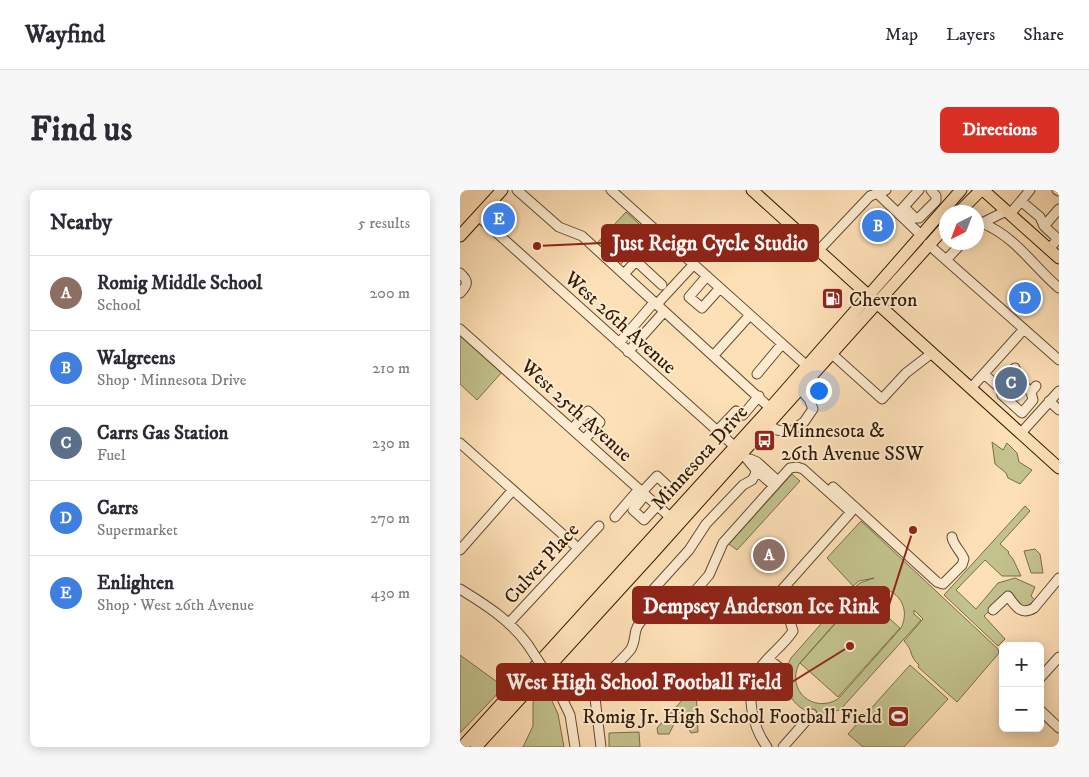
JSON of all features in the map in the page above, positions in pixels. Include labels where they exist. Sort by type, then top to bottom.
[{"type":"main road","points":[[752,190],[1059,468]]},
{"type":"main road","name":"Minnesota Drive","points":[[476,747],[652,554],[738,450],[770,408],[961,190]]},
{"type":"main road","points":[[966,205],[982,190],[1059,258]]},
{"type":"main road","points":[[460,236],[500,191]]},
{"type":"main road","name":"Minnesota Drive","points":[[462,747],[670,517],[738,450],[768,425],[939,232]]},
{"type":"street","points":[[517,190],[559,227],[582,236],[624,274],[654,305],[714,355],[770,408]]},
{"type":"street","points":[[611,190],[807,366]]},
{"type":"street","points":[[901,210],[920,190]]},
{"type":"street","points":[[901,210],[915,218],[919,218],[936,201],[936,196],[930,190]]},
{"type":"street","points":[[984,224],[1008,212],[1030,190]]},
{"type":"street","points":[[819,250],[870,196],[882,192],[901,210],[921,235]]},
{"type":"street","points":[[1021,201],[1040,217],[1044,226],[1058,239],[1049,249]]},
{"type":"street","points":[[1044,226],[1059,209]]},
{"type":"street","name":"West 26th Avenue","points":[[478,216],[738,450]]},
{"type":"street","points":[[984,227],[996,228],[1010,238],[1059,288]]},
{"type":"street","points":[[928,244],[1059,360]]},
{"type":"street","points":[[946,260],[955,250]]},
{"type":"street","points":[[624,274],[636,261],[662,284]]},
{"type":"street","points":[[619,343],[694,264]]},
{"type":"street","points":[[460,273],[467,282],[460,293]]},
{"type":"street","points":[[707,276],[689,297],[702,308],[720,288]]},
{"type":"street","points":[[628,352],[662,314]]},
{"type":"street","points":[[714,355],[750,315]]},
{"type":"street","name":"West 25th Avenue","points":[[460,329],[670,517]]},
{"type":"street","points":[[971,388],[1024,329]]},
{"type":"street","points":[[757,374],[782,344]]},
{"type":"street","points":[[832,354],[882,399],[906,373],[932,353]]},
{"type":"street","points":[[984,374],[1001,389],[1002,395],[1022,413],[1032,400],[1034,389],[1010,374],[1016,368]]},
{"type":"street","points":[[768,425],[777,430],[790,432],[804,422],[813,409],[809,399],[800,389]]},
{"type":"street","points":[[1020,433],[1059,391]]},
{"type":"street","points":[[717,431],[736,410],[742,415],[759,396]]},
{"type":"street","points":[[1049,401],[1059,410]]},
{"type":"street","points":[[1029,404],[1039,413]]},
{"type":"street","points":[[572,429],[588,411],[600,422],[584,440]]},
{"type":"street","points":[[460,443],[578,548]]},
{"type":"street","points":[[738,450],[756,470],[776,484]]},
{"type":"street","points":[[738,450],[757,462],[776,484]]},
{"type":"street","points":[[601,747],[594,690],[596,685],[603,680],[631,648],[636,640],[636,630],[639,623],[648,614],[676,614],[710,575],[723,543],[790,468],[797,467],[803,469],[851,512],[771,602],[789,618],[793,631],[760,668],[753,681],[750,693],[753,713],[762,740],[767,747]]},
{"type":"street","points":[[648,614],[641,603],[689,550],[706,524],[742,485],[752,480],[756,470]]},
{"type":"street","points":[[615,517],[657,476],[672,491]]},
{"type":"street","points":[[833,487],[937,582],[943,584],[962,565],[964,559],[961,551],[953,543],[952,537]]},
{"type":"street","points":[[460,550],[512,491]]},
{"type":"street","points":[[642,492],[633,510],[644,520],[657,506]]},
{"type":"street","name":"Culver Place","points":[[509,623],[598,526]]},
{"type":"street","points":[[644,546],[652,554]]},
{"type":"street","points":[[993,610],[1008,596],[1016,608],[1022,612],[1029,611],[1034,608],[1059,578]]},
{"type":"street","points":[[460,589],[509,623],[528,645],[559,691],[570,715],[575,747]]},
{"type":"street","points":[[1044,674],[1059,657]]},
{"type":"street","points":[[768,660],[784,671]]},
{"type":"street","points":[[559,691],[594,690]]},
{"type":"street","points":[[783,747],[812,714]]},
{"type":"street","points":[[1044,714],[1059,728]]},
{"type":"green space","points":[[626,212],[650,234],[619,266],[596,244]]},
{"type":"green space","points":[[460,334],[502,372],[477,400],[460,384]]},
{"type":"green space","points":[[992,442],[1003,450],[1007,443],[1017,453],[1019,462],[1032,470],[1020,484],[1008,478],[1006,473],[995,464]]},
{"type":"green space","points":[[792,474],[800,481],[737,550],[729,544]]},
{"type":"green space","points":[[1025,506],[1030,511],[1000,544],[1009,552],[1021,576],[1002,576],[985,560],[956,590],[976,609],[998,583],[1015,578],[1035,587],[1031,596],[1035,600],[1025,608],[1008,593],[984,616],[1005,639],[999,642],[998,646],[944,595]]},
{"type":"green space","points":[[861,521],[998,649],[999,653],[957,702],[918,667],[919,665],[904,641],[923,619],[914,610],[914,614],[921,620],[840,710],[818,714],[808,712],[800,707],[789,694],[786,685],[787,667],[791,658],[851,590],[860,583],[874,578],[859,581],[853,586],[827,558]],"holes":[[[876,588],[891,591],[900,600],[903,607],[904,621],[901,628],[838,699],[820,704],[804,697],[796,683],[799,664],[866,590]]]},
{"type":"green space","points":[[1035,549],[1040,554],[1043,573],[1031,573],[1024,551]]},
{"type":"green space","points":[[862,594],[900,628],[838,697],[800,663]]},
{"type":"green space","points":[[460,655],[504,687],[460,733]]},
{"type":"green space","name":"Romig Jr. High School Football Field","points":[[910,665],[948,699],[904,747],[863,747],[848,734]]},
{"type":"green space","points":[[695,686],[698,732],[691,733],[686,724],[674,724],[669,734],[658,734],[657,728]]},
{"type":"green space","points":[[546,688],[558,714],[564,747],[523,747],[533,726],[533,702]]},
{"type":"green space","points":[[639,732],[640,747],[609,747],[609,733]]},
{"type":"tunnel","points":[[998,387],[1010,373]]},
{"type":"tunnel","points":[[1006,398],[1020,382]]},
{"type":"tunnel","points":[[1011,403],[1026,387]]},
{"type":"place","name":"Enlighten","points":[[499,219]]},
{"type":"place","name":"Walgreens","points":[[878,226]]},
{"type":"place","name":"Just Reign Cycle Studio","points":[[537,246]]},
{"type":"place","name":"Carrs","points":[[1025,298]]},
{"type":"place","name":"Chevron","points":[[833,299]]},
{"type":"place","name":"Carrs Gas Station","points":[[1011,383]]},
{"type":"place","name":"Minnesota & 26th Avenue SSW","points":[[765,441]]},
{"type":"place","name":"Dempsey Anderson Ice Rink","points":[[913,530]]},
{"type":"place","name":"Romig Middle School","points":[[769,555]]},
{"type":"place","name":"West High School Football Field","points":[[850,646]]},
{"type":"place","name":"Romig Jr. High School Football Field","points":[[898,716]]}]
